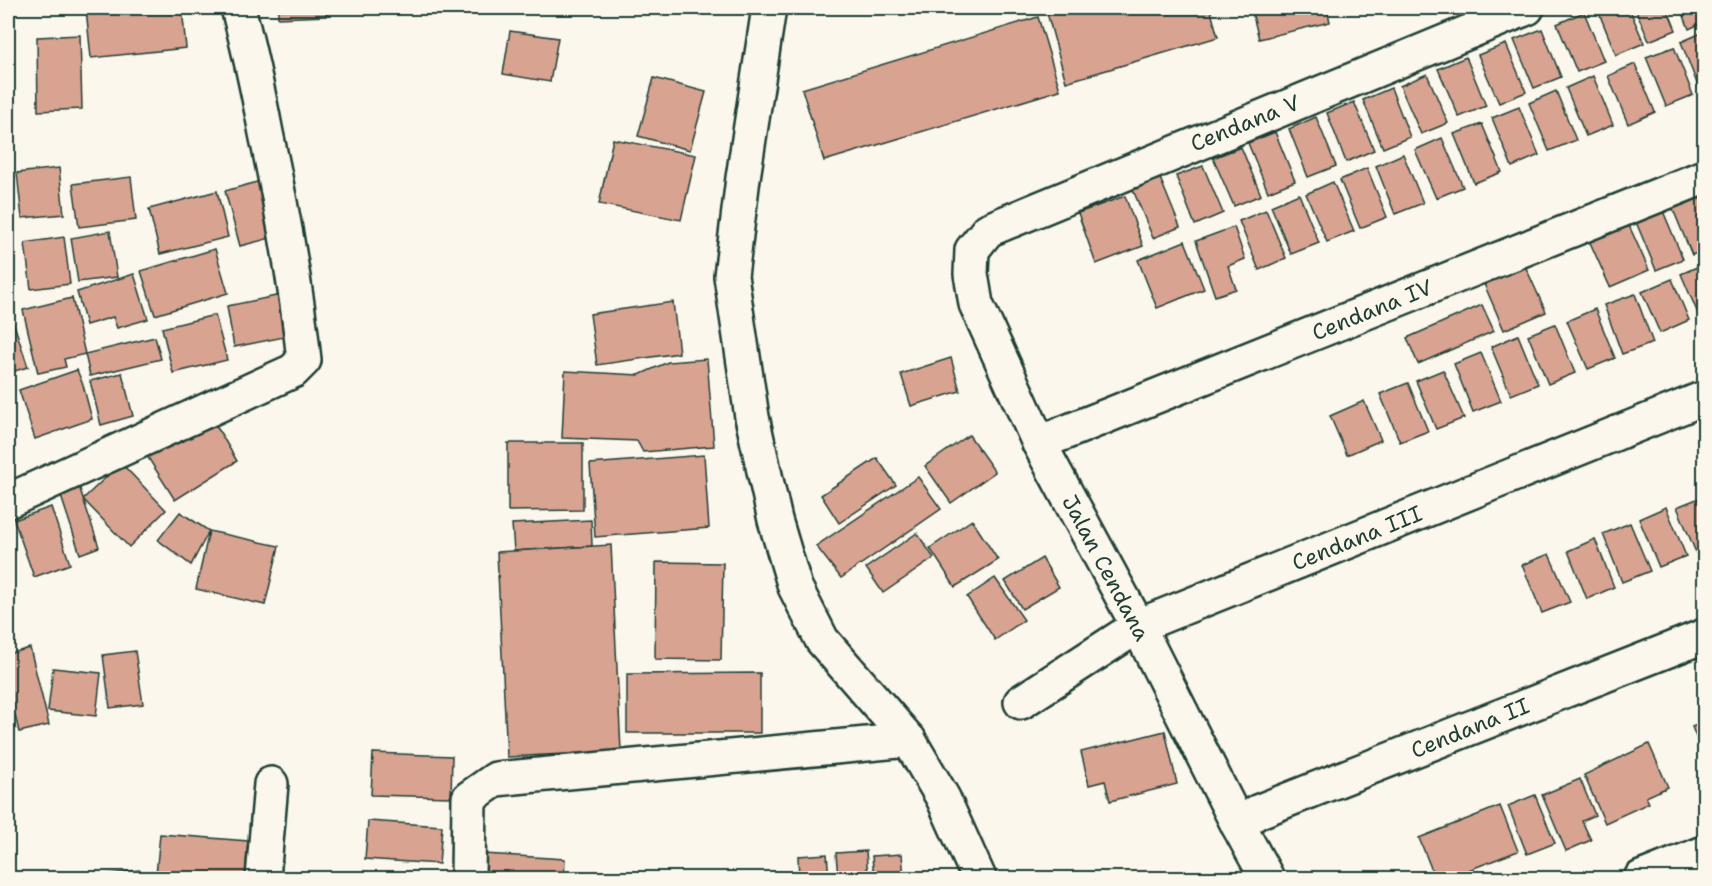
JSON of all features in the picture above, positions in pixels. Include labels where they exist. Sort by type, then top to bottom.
[{"type":"street","points":[[8,501],[292,371],[304,360],[282,210],[249,47],[238,8]]},
{"type":"street","points":[[769,8],[743,177],[731,276],[752,417],[775,520],[795,587],[822,640],[909,740],[943,798],[979,879]]},
{"type":"street","name":"Cendana V","points":[[972,250],[987,230],[1527,8]]},
{"type":"street","name":"Cendana IV","points":[[1039,443],[1704,177]]},
{"type":"street","name":"Jalan Cendana","points":[[972,250],[971,274],[976,304],[1039,443],[1138,626],[1267,879]]},
{"type":"street","name":"Cendana III","points":[[1022,702],[1138,626],[1704,398]]},
{"type":"street","name":"Cendana II","points":[[1238,825],[1257,813],[1704,636]]},
{"type":"street","points":[[468,879],[469,798],[496,779],[909,740]]},
{"type":"street","points":[[263,879],[271,784]]},
{"type":"street","points":[[1641,879],[1704,853]]},
{"type":"building","points":[[182,8],[186,48],[91,58],[86,9]]},
{"type":"building","points":[[278,8],[326,8],[326,16],[278,18]]},
{"type":"building","points":[[1210,8],[1218,37],[1066,82],[1046,9]]},
{"type":"building","points":[[1251,8],[1327,8],[1330,22],[1259,39]]},
{"type":"building","points":[[1597,8],[1629,8],[1644,43],[1616,55]]},
{"type":"building","points":[[1635,8],[1667,8],[1676,30],[1649,41]]},
{"type":"building","points":[[1681,8],[1704,8],[1704,22],[1689,29]]},
{"type":"building","points":[[1584,12],[1604,61],[1577,72],[1557,24]]},
{"type":"building","points":[[1038,17],[1060,90],[824,161],[802,89]]},
{"type":"building","points":[[1542,29],[1561,77],[1534,88],[1514,40]]},
{"type":"building","points":[[510,31],[558,38],[550,82],[503,74]]},
{"type":"building","points":[[1704,32],[1704,90],[1700,91],[1681,42]]},
{"type":"building","points":[[80,35],[82,109],[38,111],[37,37]]},
{"type":"building","points":[[1506,44],[1526,92],[1499,103],[1478,55]]},
{"type":"building","points":[[1674,47],[1693,95],[1666,106],[1646,57]]},
{"type":"building","points":[[1466,57],[1486,106],[1459,117],[1438,69]]},
{"type":"building","points":[[1635,64],[1655,112],[1628,124],[1608,76]]},
{"type":"building","points":[[1427,74],[1448,123],[1421,134],[1400,86]]},
{"type":"building","points":[[1593,76],[1613,125],[1586,136],[1566,88]]},
{"type":"building","points":[[654,78],[706,92],[690,150],[638,136]]},
{"type":"building","points":[[1391,88],[1410,137],[1383,148],[1363,100]]},
{"type":"building","points":[[1556,91],[1576,140],[1549,151],[1529,103]]},
{"type":"building","points":[[1354,102],[1374,150],[1346,162],[1327,113]]},
{"type":"building","points":[[1519,107],[1539,155],[1512,167],[1492,118]]},
{"type":"building","points":[[1316,117],[1336,166],[1308,177],[1289,129]]},
{"type":"building","points":[[1482,124],[1502,172],[1474,183],[1454,134]]},
{"type":"building","points":[[1275,132],[1295,181],[1268,192],[1248,143]]},
{"type":"building","points":[[1442,138],[1463,187],[1436,198],[1415,150]]},
{"type":"building","points":[[613,139],[696,155],[681,220],[599,204]]},
{"type":"building","points":[[1241,147],[1261,195],[1234,206],[1213,158]]},
{"type":"building","points":[[1403,154],[1423,203],[1395,214],[1376,166]]},
{"type":"building","points":[[1203,166],[1223,213],[1195,225],[1176,176]]},
{"type":"building","points":[[59,168],[64,214],[22,218],[17,173]]},
{"type":"building","points":[[1367,168],[1387,217],[1360,228],[1340,180]]},
{"type":"building","points":[[131,177],[136,220],[79,227],[73,184]]},
{"type":"building","points":[[1160,178],[1180,227],[1153,238],[1133,190]]},
{"type":"building","points":[[264,180],[278,236],[240,246],[225,191]]},
{"type":"building","points":[[1333,182],[1354,231],[1327,242],[1306,194]]},
{"type":"building","points":[[217,191],[228,237],[160,254],[149,209]]},
{"type":"building","points":[[1299,194],[1319,243],[1291,254],[1271,206]]},
{"type":"building","points":[[1699,195],[1704,208],[1704,250],[1692,255],[1672,207]]},
{"type":"building","points":[[1125,196],[1143,246],[1096,264],[1078,213]]},
{"type":"building","points":[[1266,210],[1286,258],[1259,270],[1239,221]]},
{"type":"building","points":[[1663,211],[1683,259],[1656,270],[1636,222]]},
{"type":"building","points":[[1627,221],[1649,270],[1610,287],[1588,238]]},
{"type":"building","points":[[1234,227],[1245,259],[1228,266],[1236,289],[1215,296],[1196,241]]},
{"type":"building","points":[[110,231],[117,277],[78,282],[71,238]]},
{"type":"building","points":[[64,237],[70,284],[31,289],[25,243]]},
{"type":"building","points":[[1185,241],[1204,289],[1157,308],[1138,260]]},
{"type":"building","points":[[215,249],[228,293],[155,315],[141,271]]},
{"type":"building","points":[[1522,259],[1546,312],[1504,330],[1481,277]]},
{"type":"building","points":[[1704,264],[1704,321],[1702,323],[1681,274]]},
{"type":"building","points":[[134,274],[148,319],[117,328],[113,317],[86,325],[77,292]]},
{"type":"building","points":[[1672,279],[1689,320],[1660,333],[1642,292]]},
{"type":"building","points":[[286,294],[294,335],[234,347],[227,306]]},
{"type":"building","points":[[1635,294],[1653,343],[1622,354],[1604,305]]},
{"type":"building","points":[[72,298],[85,354],[64,359],[66,367],[38,373],[23,310]]},
{"type":"building","points":[[673,302],[679,353],[597,365],[590,314]]},
{"type":"building","points":[[1482,305],[1494,331],[1418,364],[1407,338]]},
{"type":"building","points":[[1595,309],[1615,358],[1588,369],[1567,321]]},
{"type":"building","points":[[11,315],[28,367],[8,373],[8,316]]},
{"type":"building","points":[[215,315],[227,360],[173,373],[162,328]]},
{"type":"building","points":[[1555,324],[1575,373],[1548,384],[1528,335]]},
{"type":"building","points":[[1518,335],[1538,384],[1511,395],[1491,347]]},
{"type":"building","points":[[155,337],[161,359],[90,376],[85,354]]},
{"type":"building","points":[[1481,353],[1501,401],[1473,412],[1454,364]]},
{"type":"building","points":[[951,358],[960,391],[911,406],[901,374]]},
{"type":"building","points":[[707,359],[714,446],[643,452],[637,441],[562,438],[565,371],[639,375],[668,362]]},
{"type":"building","points":[[77,370],[92,419],[35,439],[19,390]]},
{"type":"building","points":[[1443,370],[1464,418],[1436,429],[1416,381]]},
{"type":"building","points":[[122,373],[133,416],[101,425],[90,381]]},
{"type":"building","points":[[1408,383],[1428,431],[1400,442],[1380,394]]},
{"type":"building","points":[[1364,401],[1381,440],[1347,455],[1330,416]]},
{"type":"building","points":[[211,417],[237,461],[175,500],[147,456]]},
{"type":"building","points":[[969,435],[995,472],[951,503],[925,466]]},
{"type":"building","points":[[508,443],[583,443],[583,510],[508,511]]},
{"type":"building","points":[[704,455],[709,528],[595,537],[590,464]]},
{"type":"building","points":[[877,458],[896,485],[839,523],[821,495]]},
{"type":"building","points":[[121,463],[166,510],[129,547],[83,499]]},
{"type":"building","points":[[918,477],[941,509],[841,578],[816,546]]},
{"type":"building","points":[[77,480],[99,547],[80,554],[58,487]]},
{"type":"building","points":[[1704,496],[1704,552],[1697,555],[1677,507]]},
{"type":"building","points":[[51,507],[70,564],[34,577],[14,520]]},
{"type":"building","points":[[1666,507],[1686,556],[1659,567],[1639,519]]},
{"type":"building","points":[[180,512],[209,531],[191,565],[158,540]]},
{"type":"building","points":[[591,520],[592,546],[514,551],[512,524]]},
{"type":"building","points":[[972,520],[998,560],[955,587],[930,548]]},
{"type":"building","points":[[1630,523],[1650,571],[1622,582],[1603,534]]},
{"type":"building","points":[[209,531],[279,546],[265,605],[196,589]]},
{"type":"building","points":[[917,533],[934,558],[883,593],[866,568]]},
{"type":"building","points":[[1595,539],[1614,587],[1587,599],[1568,551]]},
{"type":"building","points":[[611,545],[621,751],[507,757],[497,552]]},
{"type":"building","points":[[1549,554],[1570,602],[1542,613],[1522,565]]},
{"type":"building","points":[[1042,558],[1059,587],[1022,609],[1005,581]]},
{"type":"building","points":[[656,562],[723,563],[721,660],[655,659]]},
{"type":"building","points":[[995,578],[1024,620],[995,640],[967,597]]},
{"type":"building","points":[[30,648],[49,725],[19,732],[15,715],[8,717],[8,654]]},
{"type":"building","points":[[135,651],[143,704],[110,708],[103,655]]},
{"type":"building","points":[[53,668],[101,673],[96,716],[48,711]]},
{"type":"building","points":[[760,673],[760,733],[627,733],[627,674]]},
{"type":"building","points":[[1704,722],[1704,757],[1692,727]]},
{"type":"building","points":[[1165,731],[1177,784],[1110,801],[1105,781],[1089,785],[1081,752]]},
{"type":"building","points":[[1649,744],[1668,787],[1646,797],[1649,803],[1605,823],[1584,775]]},
{"type":"building","points":[[373,753],[452,756],[451,797],[371,795]]},
{"type":"building","points":[[1580,779],[1595,815],[1582,821],[1591,840],[1566,851],[1542,795]]},
{"type":"building","points":[[1535,795],[1555,843],[1527,854],[1508,806]]},
{"type":"building","points":[[1500,806],[1518,851],[1448,878],[1435,878],[1419,838]]},
{"type":"building","points":[[368,821],[442,826],[439,864],[365,859]]},
{"type":"building","points":[[160,834],[248,841],[245,878],[156,875]]},
{"type":"building","points":[[866,851],[868,878],[838,878],[836,853]]},
{"type":"building","points":[[483,854],[565,859],[564,878],[481,878]]},
{"type":"building","points":[[827,854],[829,878],[799,878],[798,856]]},
{"type":"building","points":[[902,854],[904,878],[874,878],[872,856]]},
{"type":"building","points":[[139,870],[140,878],[98,878],[98,876]]}]
